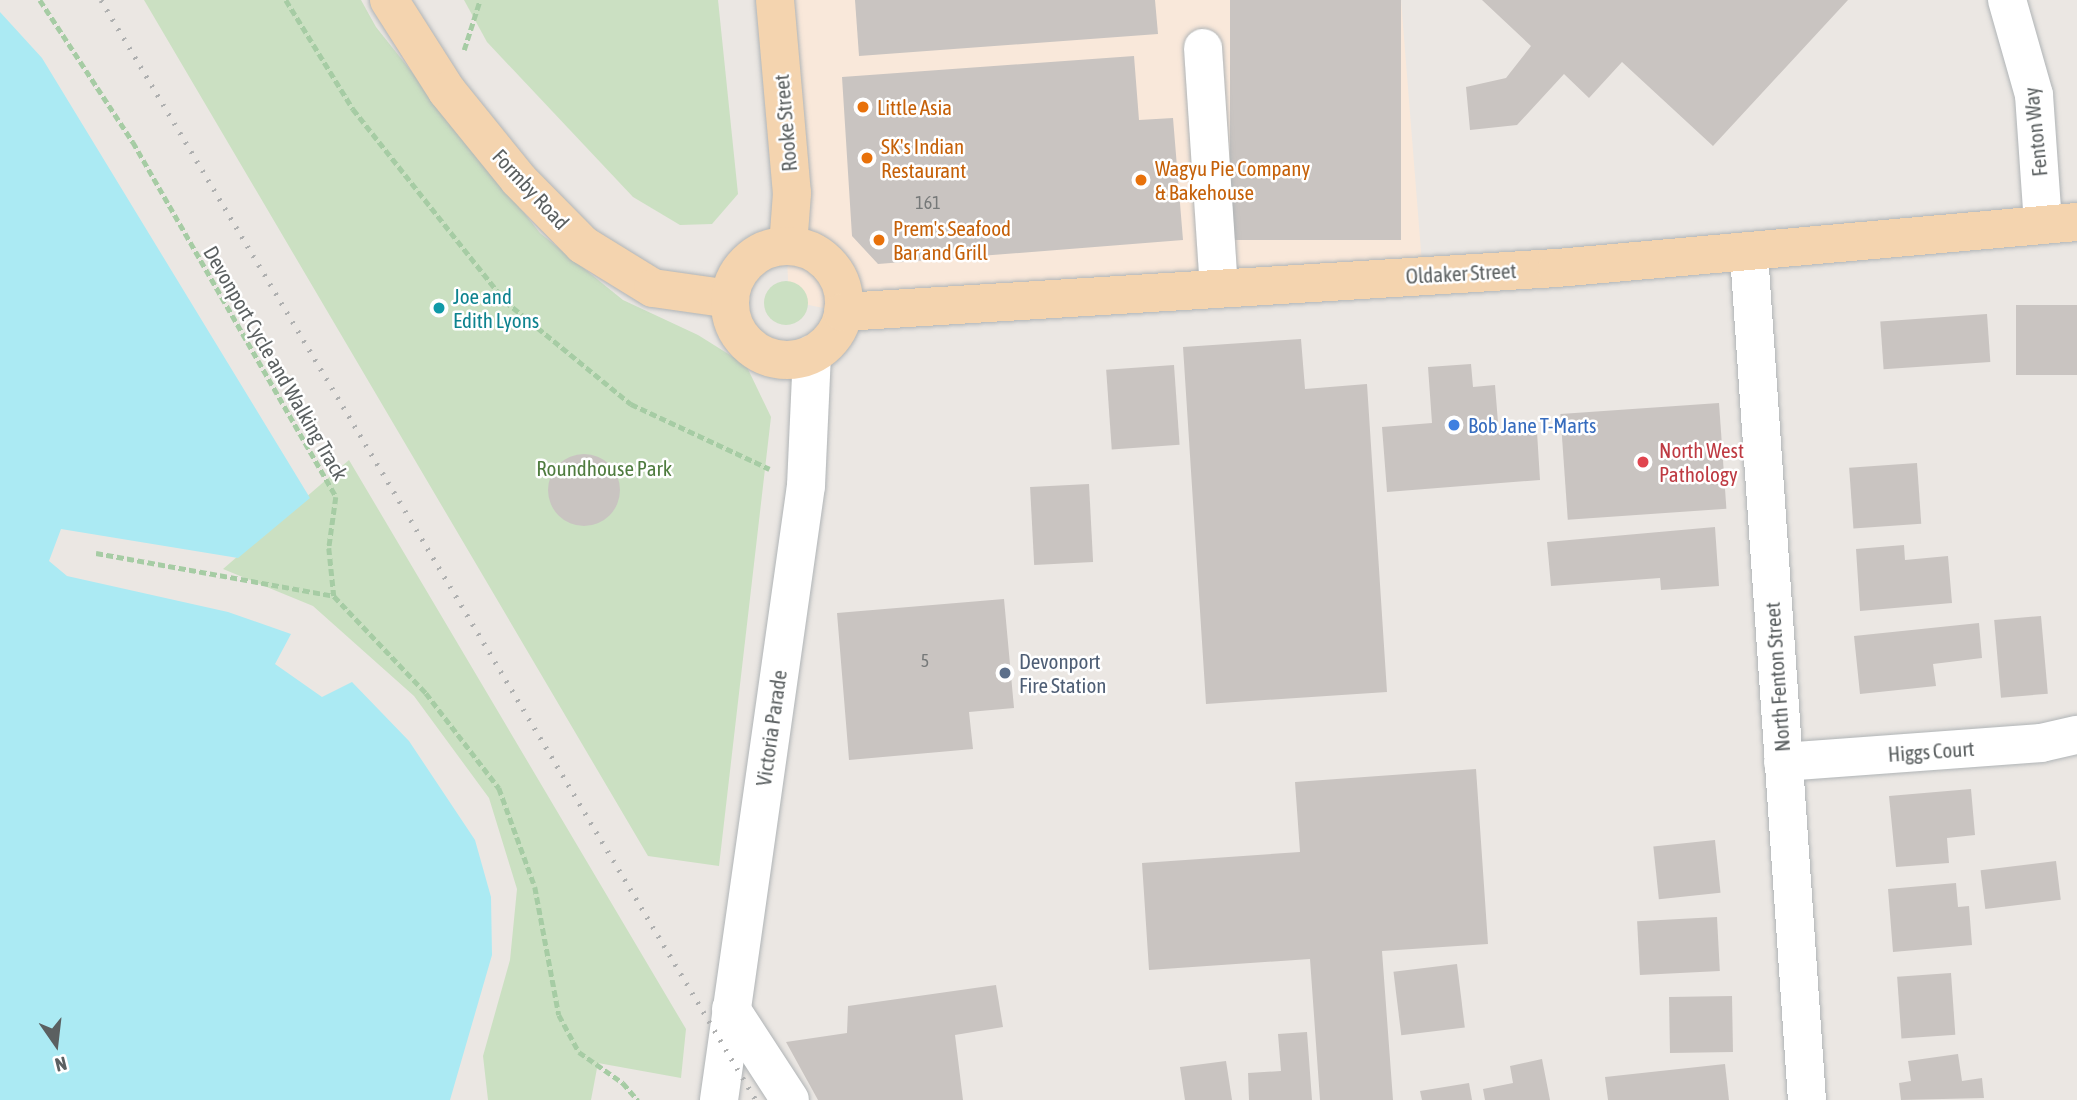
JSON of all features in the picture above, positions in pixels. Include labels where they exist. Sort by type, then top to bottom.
[{"type":"main road","name":"Formby Road","points":[[389,0],[447,91],[519,180],[583,245],[653,288],[730,299]]},
{"type":"main road","name":"Rooke Street","points":[[775,0],[792,193],[788,246]]},
{"type":"main road","name":"Oldaker Street","points":[[844,312],[1749,254],[2060,223]]},
{"type":"main road","points":[[788,246],[823,259],[836,275],[844,312],[828,342],[812,354],[787,360],[767,357],[750,347],[737,332],[730,299],[737,275],[750,260],[767,250],[788,246]]},
{"type":"street","name":"Fenton Way","points":[[2007,0],[2034,95],[2060,223]]},
{"type":"street","points":[[1203,48],[1219,286]]},
{"type":"street","name":"North Fenton Street","points":[[1749,254],[1807,1100]]},
{"type":"street","name":"Victoria Parade","points":[[719,1100],[806,486],[812,354]]},
{"type":"street","name":"Higgs Court","points":[[1783,762],[2042,743],[2077,735]]},
{"type":"street","points":[[731,1009],[790,1100]]},
{"type":"path","name":"Devonport Cycle and Walking Track","points":[[40,0],[134,142],[336,497],[329,548],[334,596]]},
{"type":"path","points":[[286,0],[353,109],[505,302],[631,404],[806,486]]},
{"type":"path","points":[[463,54],[480,0]]},
{"type":"path","points":[[96,553],[334,596],[426,693],[499,788],[535,887],[559,1015],[579,1052],[623,1083],[638,1100]]},
{"type":"shaded area","points":[[775,0],[1401,0],[1423,276],[843,312],[789,301]]},
{"type":"green space","name":"Roundhouse Park","points":[[144,0],[361,0],[376,27],[540,233],[623,300],[698,335],[746,365],[771,417],[719,866],[648,856]]},
{"type":"green space","points":[[464,0],[718,0],[738,194],[712,224],[680,225],[633,197],[487,42]]},
{"type":"green space","points":[[786,281],[795,282],[802,287],[807,294],[807,312],[802,319],[795,324],[786,325],[777,324],[770,319],[765,312],[764,303],[765,294],[770,287],[777,282]]},
{"type":"green space","points":[[349,460],[686,1029],[681,1078],[598,1063],[591,1100],[488,1100],[483,1056],[510,960],[517,889],[489,798],[414,696],[313,606],[223,569]]},
{"type":"water","points":[[0,12],[42,58],[310,498],[238,558],[61,529],[49,561],[67,576],[228,612],[291,634],[275,664],[322,697],[352,682],[409,741],[475,840],[491,897],[492,955],[450,1100],[0,1100]]},
{"type":"building","points":[[855,0],[1155,0],[1158,34],[859,56]]},
{"type":"building","points":[[1230,0],[1401,0],[1401,240],[1230,240]]},
{"type":"building","points":[[1482,0],[1848,0],[1713,146],[1622,62],[1589,98],[1564,74],[1517,125],[1470,130],[1466,87],[1506,78],[1531,46]]},
{"type":"building","points":[[1134,56],[1139,120],[1173,118],[1183,240],[878,264],[852,236],[842,77]]},
{"type":"building","points":[[2016,305],[2077,305],[2077,375],[2016,375]]},
{"type":"building","points":[[1987,314],[1990,362],[1884,369],[1880,321]]},
{"type":"building","points":[[1301,339],[1305,389],[1367,384],[1387,692],[1206,704],[1183,347]]},
{"type":"building","points":[[1471,364],[1473,387],[1495,385],[1499,435],[1537,432],[1540,480],[1387,492],[1382,427],[1432,423],[1428,367]]},
{"type":"building","points":[[1174,365],[1180,445],[1112,450],[1106,370]]},
{"type":"building","name":"North West Pathology","points":[[1719,403],[1726,509],[1568,520],[1560,414]]},
{"type":"building","points":[[577,454],[591,454],[610,464],[620,483],[620,497],[610,516],[591,526],[577,526],[558,516],[548,497],[548,483],[558,464]]},
{"type":"building","points":[[1917,463],[1921,524],[1853,529],[1849,468]]},
{"type":"building","points":[[1089,484],[1093,562],[1034,565],[1030,487]]},
{"type":"building","points":[[1715,527],[1719,586],[1661,590],[1660,578],[1551,586],[1547,542]]},
{"type":"building","points":[[1904,545],[1905,560],[1948,556],[1952,603],[1860,611],[1856,549]]},
{"type":"building","points":[[1004,599],[1014,708],[969,712],[973,749],[849,760],[837,613]]},
{"type":"building","points":[[2041,616],[2048,694],[2001,698],[1994,620]]},
{"type":"building","points":[[1979,623],[1982,658],[1933,664],[1936,686],[1860,694],[1854,636]]},
{"type":"building","points":[[1476,769],[1488,944],[1382,951],[1393,1100],[1320,1100],[1310,959],[1149,970],[1142,863],[1300,852],[1295,782]]},
{"type":"building","points":[[1971,789],[1975,835],[1947,838],[1949,863],[1896,867],[1889,796]]},
{"type":"building","points":[[1715,840],[1721,893],[1659,899],[1653,846]]},
{"type":"building","points":[[2056,861],[2061,900],[1985,909],[1981,870]]},
{"type":"building","points":[[1956,883],[1958,907],[1969,906],[1972,945],[1893,952],[1888,889]]},
{"type":"building","points":[[1717,917],[1720,971],[1640,975],[1637,921]]},
{"type":"building","points":[[1457,964],[1465,1028],[1401,1035],[1393,972]]},
{"type":"building","points":[[1951,973],[1955,1035],[1901,1039],[1897,977]]},
{"type":"building","points":[[996,985],[1003,1027],[955,1035],[963,1100],[818,1100],[786,1042],[847,1033],[848,1006]]},
{"type":"building","points":[[1732,996],[1733,1052],[1670,1053],[1669,997]]},
{"type":"building","points":[[1307,1032],[1312,1100],[1249,1100],[1248,1073],[1281,1071],[1278,1034]]},
{"type":"building","points":[[1958,1054],[1962,1081],[1982,1078],[1984,1098],[1901,1100],[1899,1083],[1911,1081],[1908,1061]]},
{"type":"building","points":[[1542,1059],[1550,1100],[1485,1100],[1483,1089],[1513,1083],[1510,1066]]},
{"type":"building","points":[[1226,1061],[1232,1100],[1185,1100],[1180,1067]]},
{"type":"building","points":[[1725,1064],[1729,1100],[1608,1100],[1605,1077]]},
{"type":"building","points":[[1469,1083],[1472,1100],[1422,1100],[1420,1091]]},
{"type":"railway","points":[[101,0],[756,1100]]},
{"type":"place","name":"Little Asia","points":[[863,107]]},
{"type":"place","name":"SK's Indian Restaurant","points":[[867,158]]},
{"type":"place","name":"Wagyu Pie Company & Bakehouse","points":[[1141,180]]},
{"type":"place","name":"Prem's Seafood Bar and Grill","points":[[879,240]]},
{"type":"place","name":"Joe and Edith Lyons","points":[[439,308]]},
{"type":"place","name":"Bob Jane T-Marts","points":[[1454,425]]},
{"type":"place","name":"North West Pathology","points":[[1643,462]]},
{"type":"place","name":"Devonport Fire Station","points":[[1005,673]]}]
